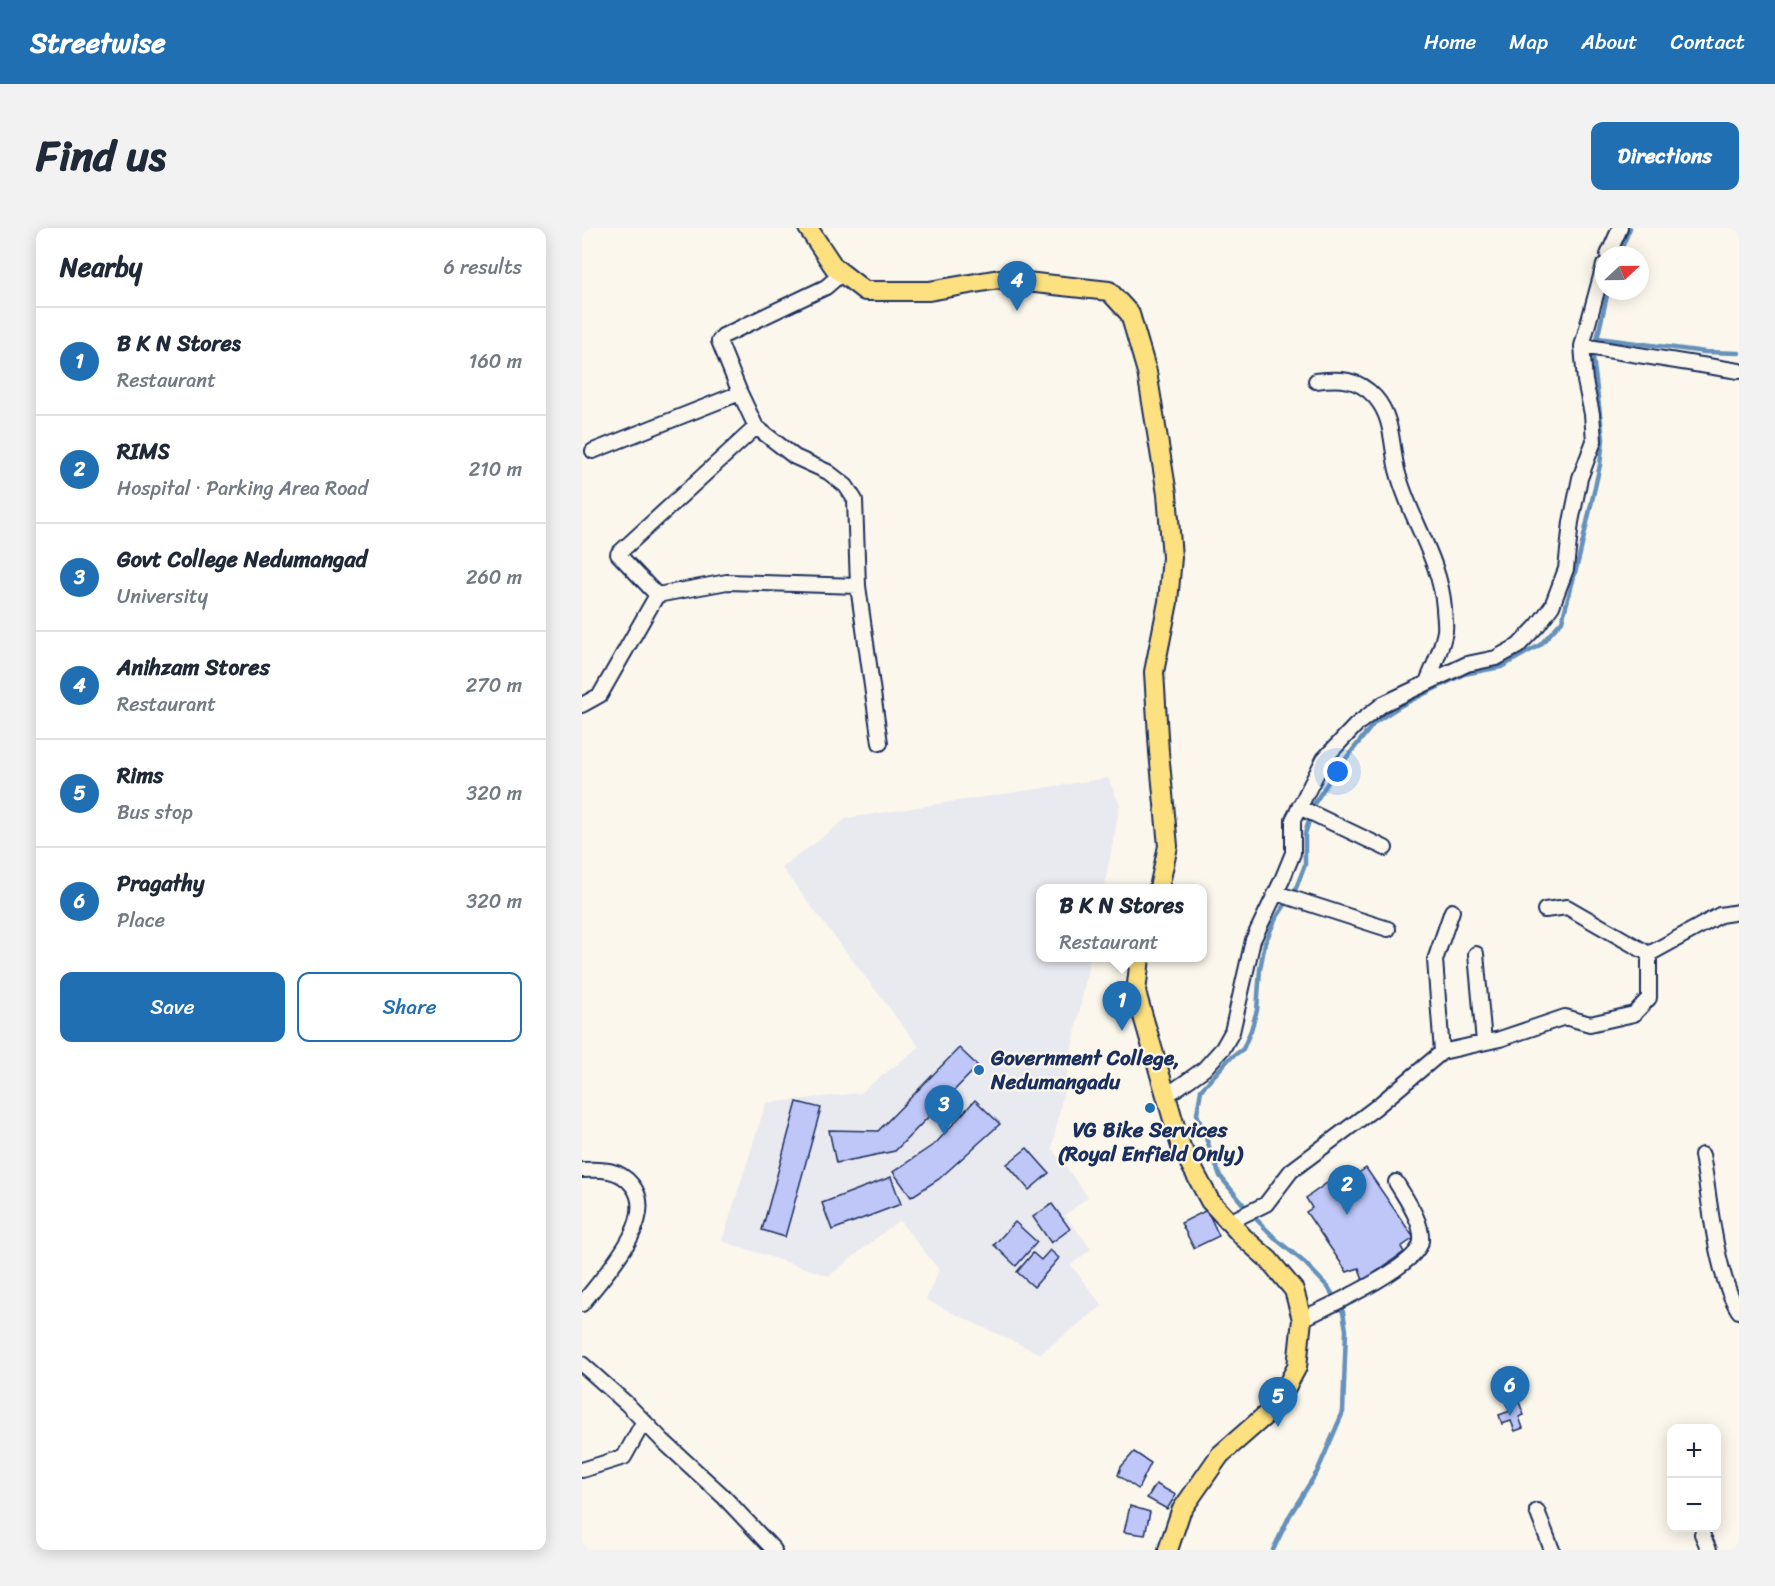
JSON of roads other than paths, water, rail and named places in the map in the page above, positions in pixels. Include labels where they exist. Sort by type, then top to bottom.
[{"type":"main road","points":[[808,228],[834,267],[865,291],[929,291],[999,279],[1109,291],[1130,314],[1147,372],[1157,423],[1167,494],[1172,556],[1168,602],[1154,672],[1158,752],[1168,846],[1160,884]]},
{"type":"main road","points":[[1140,962],[1137,992],[1180,1147],[1210,1201],[1243,1237],[1269,1260],[1294,1290],[1302,1319],[1297,1367],[1276,1406],[1220,1455],[1181,1511],[1168,1550]]},
{"type":"street","points":[[1612,246],[1620,228]]},
{"type":"street","points":[[842,273],[826,287],[723,336],[719,341],[756,427],[795,457],[828,472],[846,486],[855,500],[858,586],[880,743]]},
{"type":"street","points":[[1166,1096],[1204,1069],[1223,1048],[1232,1032],[1253,940],[1293,853],[1293,820],[1324,759],[1356,725],[1383,704],[1467,664],[1496,658],[1518,646],[1538,626],[1552,606],[1566,569],[1571,522],[1580,478],[1594,441],[1582,346],[1595,298]]},
{"type":"street","points":[[1582,346],[1739,371]]},
{"type":"street","points":[[1316,381],[1341,378],[1352,381],[1377,398],[1388,419],[1400,479],[1432,556],[1443,594],[1445,628],[1440,652],[1427,682]]},
{"type":"street","points":[[593,451],[740,393]]},
{"type":"street","points":[[657,595],[618,554],[756,427]]},
{"type":"street","points":[[582,705],[600,694],[657,595],[727,582],[858,586]]},
{"type":"street","points":[[1299,807],[1385,848]]},
{"type":"street","points":[[1276,893],[1388,929]]},
{"type":"street","points":[[1545,910],[1567,906],[1649,954]]},
{"type":"street","points":[[1442,1052],[1435,960],[1452,911]]},
{"type":"street","points":[[1649,954],[1720,915],[1739,912]]},
{"type":"street","points":[[1476,954],[1484,1042]]},
{"type":"street","points":[[1229,1222],[1266,1204],[1290,1171],[1375,1108],[1442,1052],[1484,1042],[1565,1017],[1590,1024],[1634,1014],[1649,998],[1649,954]]},
{"type":"street","points":[[1702,1155],[1719,1258],[1728,1290],[1739,1311]]},
{"type":"street","points":[[582,1170],[599,1169],[617,1173],[626,1178],[637,1191],[639,1208],[638,1222],[630,1240],[582,1304]]},
{"type":"street","points":[[1302,1319],[1352,1295],[1410,1259],[1421,1244],[1421,1230],[1396,1182]]},
{"type":"street","points":[[582,1364],[588,1377],[644,1421],[723,1496],[774,1550]]},
{"type":"street","points":[[582,1470],[624,1457],[644,1421]]},
{"type":"street","points":[[1538,1511],[1552,1550]]},
{"type":"street","points":[[1702,1534],[1709,1550]]},
{"type":"waterway","points":[[1623,246],[1630,228]]},
{"type":"waterway","points":[[1273,1550],[1290,1515],[1317,1472],[1343,1412],[1346,1330],[1343,1312],[1328,1287],[1251,1214],[1220,1176],[1197,1114],[1201,1090],[1229,1059],[1243,1049],[1251,1030],[1257,1010],[1260,969],[1265,943],[1275,920],[1296,888],[1305,865],[1305,834],[1314,804],[1332,776],[1375,722],[1400,706],[1464,674],[1501,667],[1540,645],[1562,621],[1600,465],[1603,439],[1593,357],[1606,300]]},
{"type":"waterway","points":[[1598,338],[1705,352],[1739,353]]},
{"type":"place","name":"Anihzam Stores","points":[[1017,311]]},
{"type":"place","name":"B K N Stores","points":[[1122,1031]]},
{"type":"place","name":"Government College, Nedumangadu","points":[[979,1070]]},
{"type":"place","name":"VG Bike Services (Royal Enfield Only)","points":[[1150,1108]]},
{"type":"place","name":"Govt College Nedumangad","points":[[944,1135]]},
{"type":"place","name":"RIMS","points":[[1347,1215]]},
{"type":"place","name":"Pragathy","points":[[1510,1416]]},
{"type":"place","name":"Rims","points":[[1278,1427]]}]
